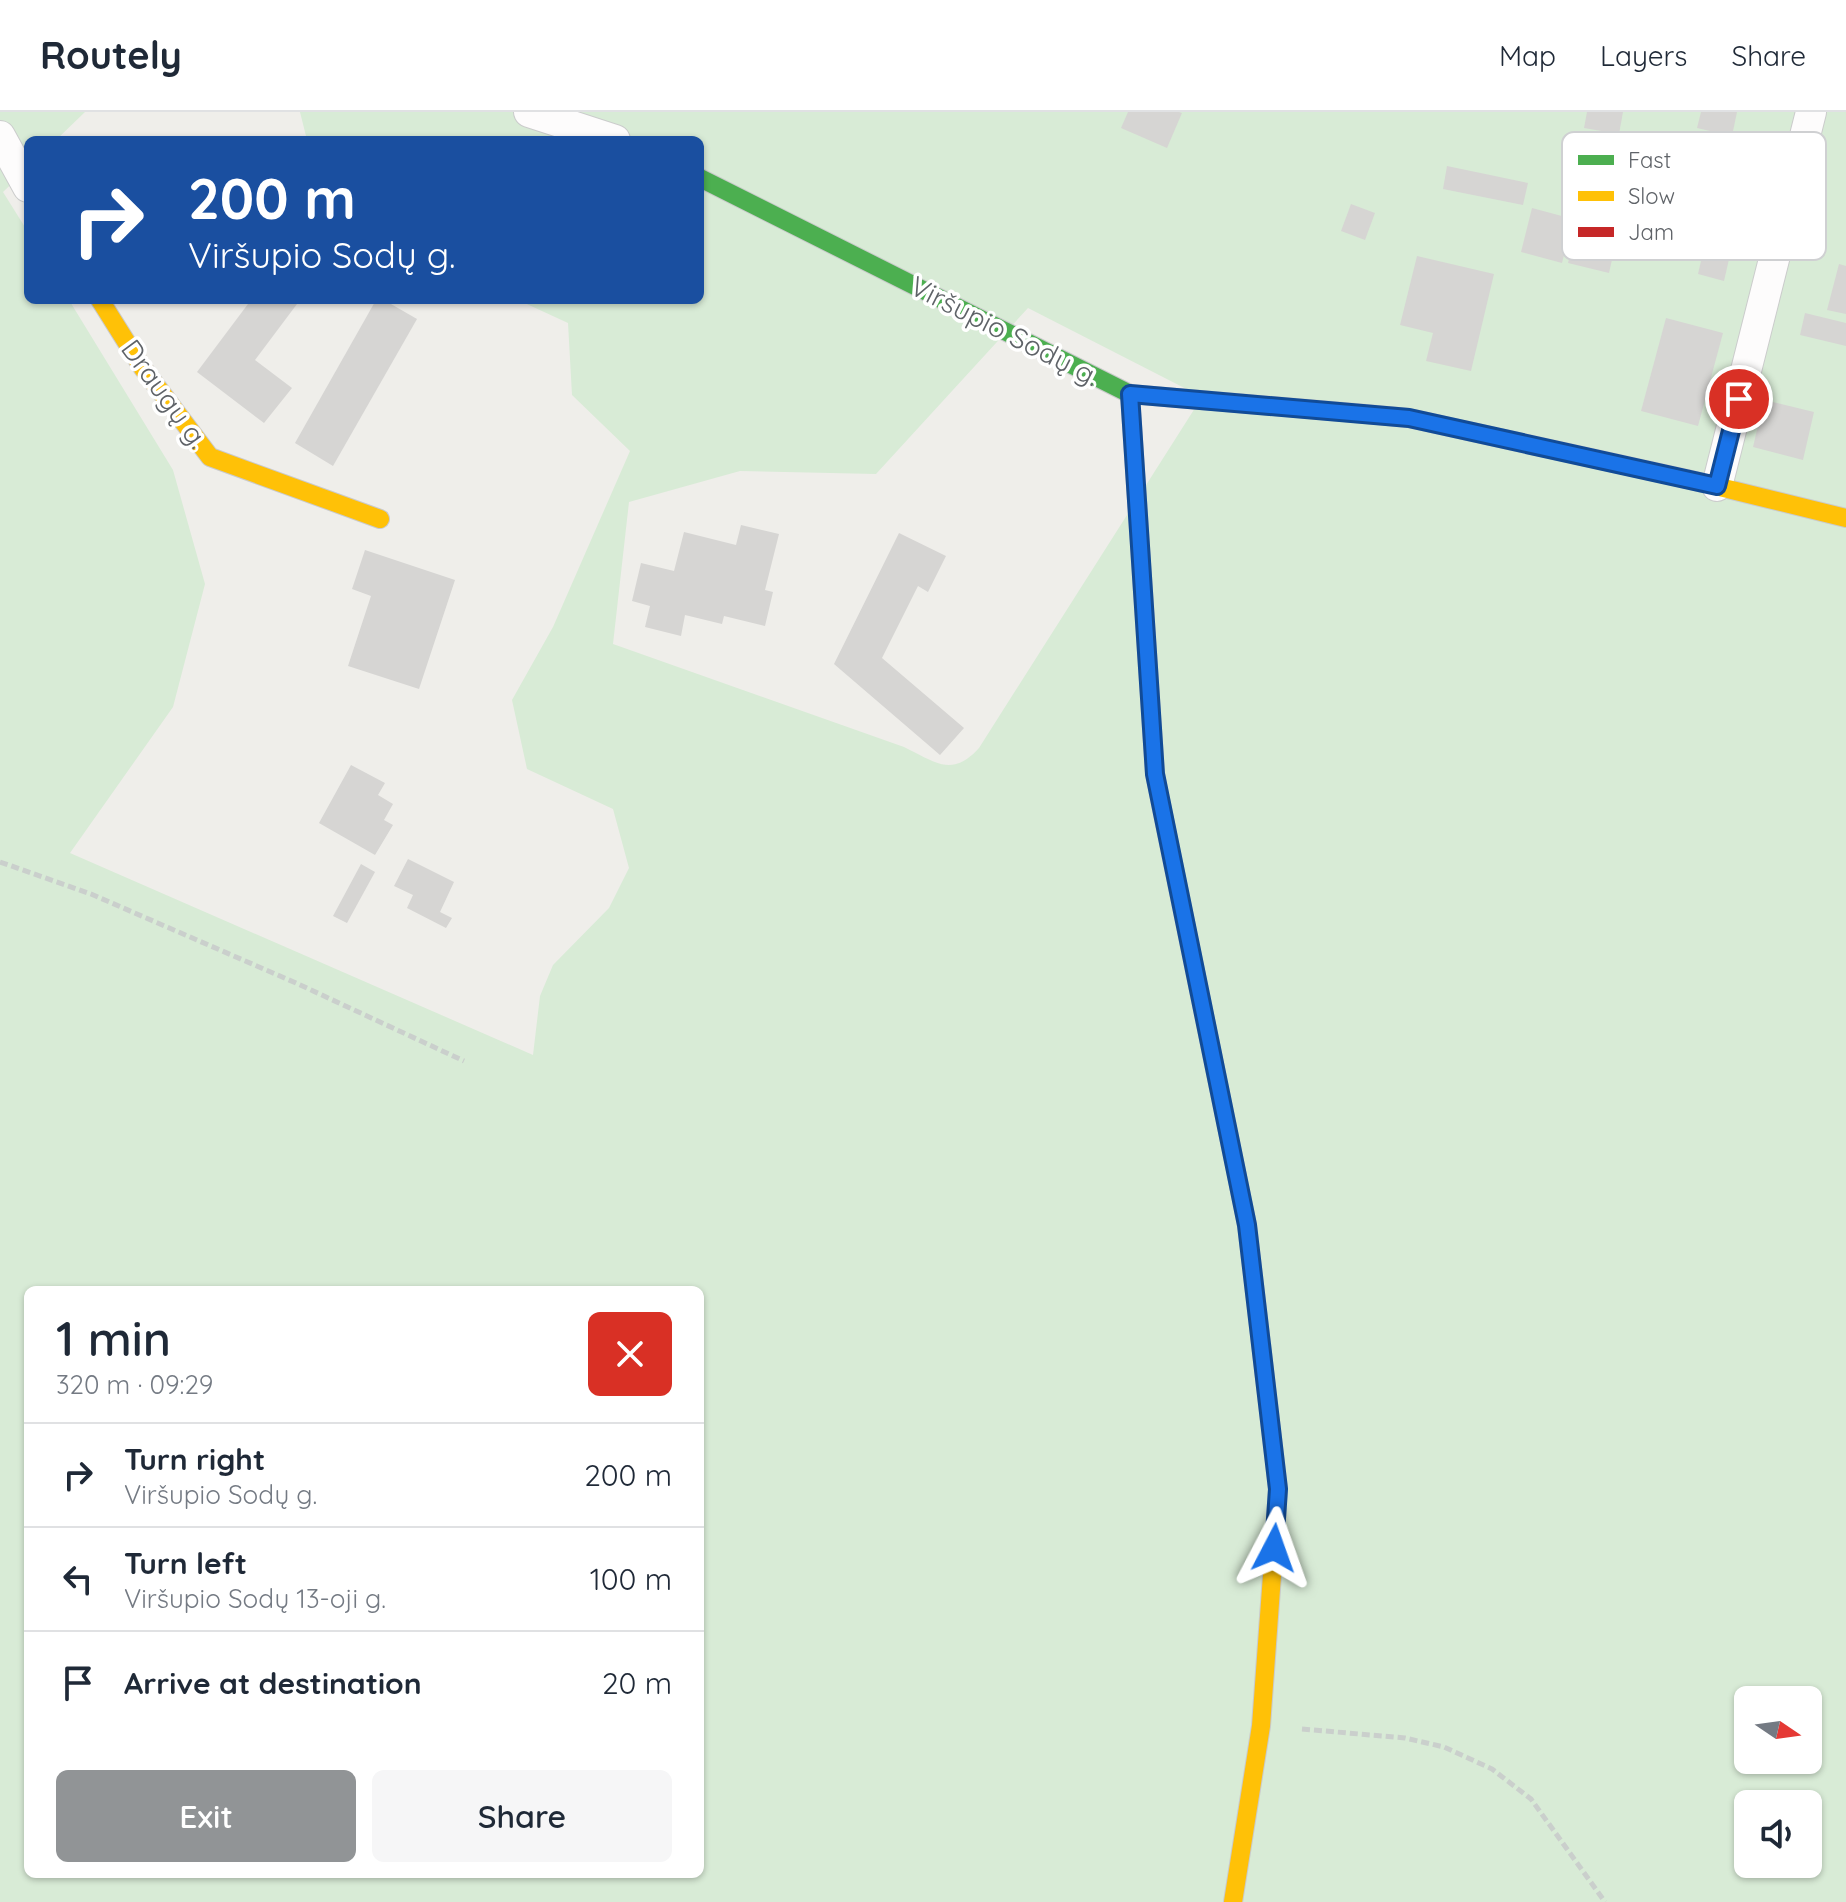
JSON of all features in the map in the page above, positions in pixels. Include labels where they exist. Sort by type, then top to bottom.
[{"type":"street","points":[[529,112],[603,136]]},
{"type":"street","points":[[1806,132],[1811,112]]},
{"type":"street","points":[[0,136],[24,180]]},
{"type":"street","name":"Viršupio Sodų g.","points":[[704,180],[1130,394],[1409,418],[1717,486],[1846,518]]},
{"type":"street","points":[[1717,486],[1774,260]]},
{"type":"street","name":"Draugų g.","points":[[103,304],[142,367],[210,457],[380,519]]},
{"type":"street","points":[[1130,394],[1155,774],[1247,1225],[1278,1489],[1261,1726],[1233,1902]]},
{"type":"path","points":[[0,862],[91,894],[296,983],[464,1061]]},
{"type":"path","points":[[1261,1726],[1405,1738],[1444,1747],[1492,1769],[1531,1799],[1605,1902]]},
{"type":"green space","points":[[0,112],[85,112],[60,136],[24,136],[24,172],[3,192],[24,226],[24,304],[71,304],[173,470],[205,584],[173,707],[70,853],[533,1055],[540,996],[553,965],[609,908],[629,868],[613,809],[527,769],[512,700],[553,627],[630,451],[572,395],[568,323],[527,304],[704,304],[704,136],[306,136],[300,112],[1846,112],[1846,1902],[0,1902]],"holes":[[[1028,308],[1202,397],[979,748],[960,763],[934,762],[904,747],[613,644],[629,502],[740,471],[876,474]]]},
{"type":"building","points":[[1128,112],[1182,113],[1167,148],[1121,128]]},
{"type":"building","points":[[1587,112],[1623,112],[1619,132],[1584,128]]},
{"type":"building","points":[[1701,112],[1737,112],[1733,132],[1697,128]]},
{"type":"building","points":[[1447,166],[1528,183],[1523,205],[1443,189]]},
{"type":"building","points":[[1351,204],[1375,213],[1365,240],[1341,231]]},
{"type":"building","points":[[1532,208],[1562,216],[1562,263],[1521,252]]},
{"type":"building","points":[[1417,256],[1494,274],[1471,371],[1426,361],[1433,333],[1400,325]]},
{"type":"building","points":[[1569,260],[1612,260],[1609,273],[1568,263]]},
{"type":"building","points":[[1701,260],[1729,260],[1724,281],[1698,274]]},
{"type":"building","points":[[1839,264],[1846,266],[1846,314],[1827,310]]},
{"type":"building","points":[[248,304],[297,304],[255,360],[292,388],[264,423],[197,372]]},
{"type":"building","points":[[374,304],[391,304],[417,319],[333,466],[295,443]]},
{"type":"building","points":[[1805,313],[1846,323],[1846,346],[1800,335]]},
{"type":"building","points":[[1666,318],[1723,333],[1698,426],[1641,411]]},
{"type":"building","points":[[1764,400],[1814,412],[1803,460],[1753,447]]},
{"type":"building","points":[[741,525],[779,534],[765,590],[773,592],[765,626],[724,616],[722,624],[685,615],[681,636],[645,627],[650,606],[632,601],[641,563],[674,571],[684,532],[736,545]]},
{"type":"building","points":[[899,533],[946,556],[928,592],[918,586],[882,658],[964,728],[940,755],[834,664]]},
{"type":"building","points":[[365,550],[455,580],[419,689],[348,666],[371,596],[352,589]]},
{"type":"building","points":[[351,765],[385,783],[378,795],[393,804],[384,820],[393,825],[375,855],[319,823]]},
{"type":"building","points":[[408,859],[454,882],[440,912],[452,918],[446,928],[407,908],[413,895],[394,886]]},
{"type":"building","points":[[361,864],[375,872],[347,923],[333,916]]},
{"type":"traffic: fast","points":[[704,180],[1130,394],[1355,413]]},
{"type":"traffic: fast","points":[[1165,824],[1247,1225],[1278,1489],[1274,1548]]},
{"type":"traffic: slow","points":[[103,304],[142,367],[210,457],[380,519]]},
{"type":"traffic: slow","points":[[1130,394],[1155,774],[1165,824]]},
{"type":"traffic: slow","points":[[1687,479],[1846,518]]},
{"type":"traffic: slow","points":[[1233,1902],[1261,1726],[1274,1548]]},
{"type":"traffic: jam","points":[[1355,413],[1409,418],[1687,479]]},
{"type":"route","points":[[1274,1548],[1278,1489],[1247,1225],[1155,774],[1130,394],[1409,418],[1717,486],[1739,399]]}]
